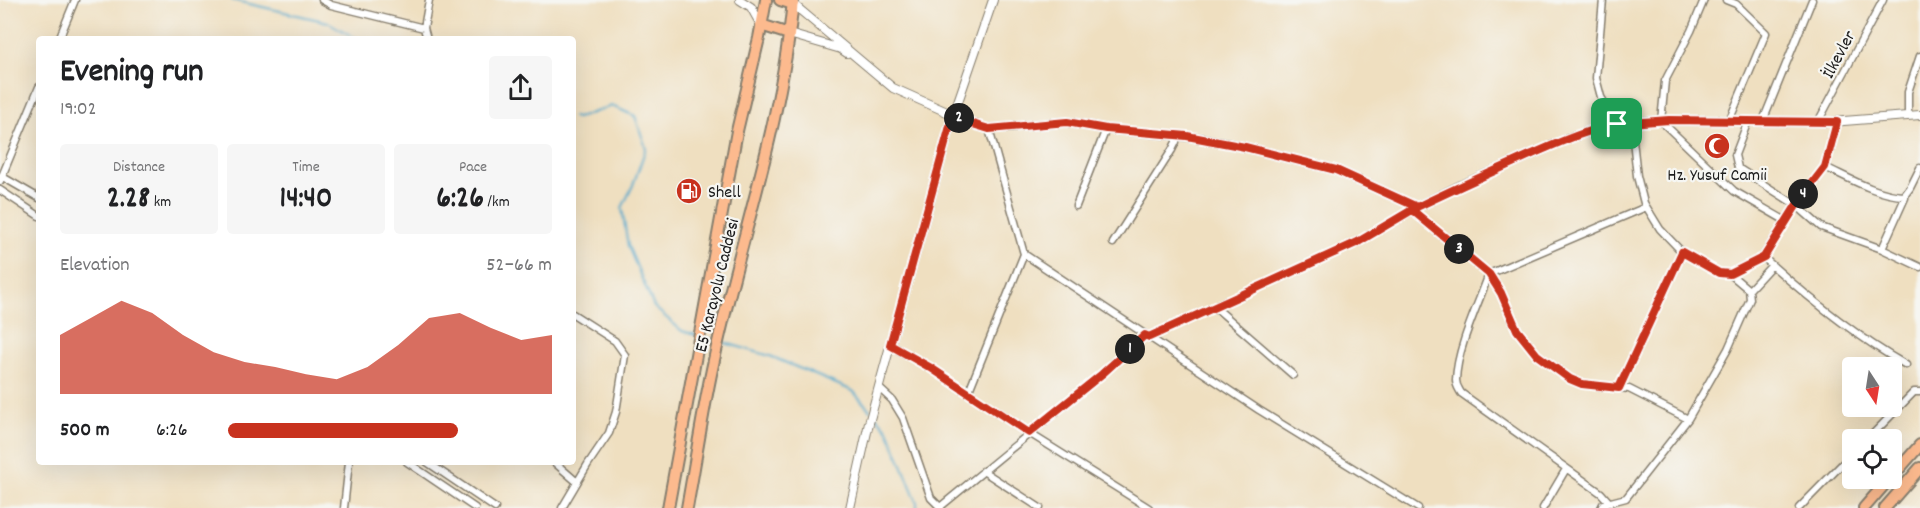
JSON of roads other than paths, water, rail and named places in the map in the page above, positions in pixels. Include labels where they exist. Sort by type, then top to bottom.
[{"type":"highway","name":"E5 Karayolu Caddesi","points":[[668,508],[737,131],[766,0]]},
{"type":"highway","points":[[780,0],[793,2]]},
{"type":"highway","name":"E5 Karayolu Caddesi","points":[[687,508],[714,360],[775,113],[793,2]]},
{"type":"highway","points":[[761,25],[789,34]]},
{"type":"highway","points":[[1902,465],[1920,445]]},
{"type":"highway","points":[[1885,508],[1920,468]]},
{"type":"highway","points":[[1864,508],[1881,489]]},
{"type":"street","points":[[60,36],[75,0]]},
{"type":"street","points":[[322,0],[331,5],[424,28]]},
{"type":"street","points":[[426,36],[424,28],[429,0]]},
{"type":"street","points":[[740,0],[751,8],[761,25]]},
{"type":"street","points":[[850,508],[869,423],[953,115],[993,0]]},
{"type":"street","points":[[1603,0],[1596,78],[1601,97],[1617,124]]},
{"type":"street","points":[[1661,121],[1665,81],[1704,0]]},
{"type":"street","points":[[1726,0],[1737,2],[1766,33],[1729,121]]},
{"type":"street","points":[[1763,121],[1812,0]]},
{"type":"street","name":"İlkevler","points":[[1818,122],[1883,0]]},
{"type":"street","points":[[793,2],[893,88],[976,125],[989,129],[1067,122],[1106,129],[1176,135],[1245,147],[1336,170],[1414,209],[1489,274],[1501,293],[1517,330],[1537,355],[1570,379],[1582,384],[1629,389],[1688,419]]},
{"type":"street","points":[[789,34],[840,49],[864,63]]},
{"type":"street","points":[[1908,116],[1908,92],[1920,56]]},
{"type":"street","points":[[36,94],[1,178],[36,196]]},
{"type":"street","points":[[879,388],[892,400],[903,418],[931,498],[940,507],[1147,336],[1358,242],[1461,185],[1565,140],[1598,128],[1631,122],[1837,122],[1920,115]]},
{"type":"street","points":[[1661,121],[1734,191],[1786,221]]},
{"type":"street","points":[[1748,121],[1736,155],[1738,168],[1796,205],[1821,227],[1882,249],[1920,267]]},
{"type":"street","points":[[1631,122],[1637,177],[1646,207],[1660,230],[1682,252],[1719,273],[1730,274],[1764,257],[1796,205],[1825,167],[1837,122]]},
{"type":"street","points":[[968,393],[1024,254],[989,129]]},
{"type":"street","points":[[1076,206],[1106,129]]},
{"type":"street","points":[[1113,243],[1172,150],[1176,142],[1176,135]]},
{"type":"street","points":[[1825,167],[1867,187],[1894,196],[1905,195]]},
{"type":"street","points":[[1882,249],[1905,195],[1911,188],[1920,168]]},
{"type":"street","points":[[0,190],[36,214]]},
{"type":"street","points":[[1609,502],[1461,393],[1456,381],[1461,353],[1489,274],[1646,207]]},
{"type":"street","points":[[1619,388],[1682,252]]},
{"type":"street","points":[[1024,254],[1259,410],[1417,508]]},
{"type":"street","points":[[1764,257],[1804,294],[1885,353],[1906,365]]},
{"type":"street","points":[[1749,290],[1772,265]]},
{"type":"street","points":[[1601,508],[1603,504],[1626,498],[1688,419],[1728,349],[1750,299],[1749,290],[1730,274]]},
{"type":"street","points":[[1215,307],[1293,375]]},
{"type":"street","points":[[562,508],[609,433],[616,412],[625,355],[615,341],[576,316]]},
{"type":"street","points":[[890,345],[931,368],[1149,508]]},
{"type":"street","points":[[1878,429],[1914,392],[1920,392]]},
{"type":"street","points":[[1799,508],[1842,464]]},
{"type":"street","points":[[344,508],[349,465]]},
{"type":"street","points":[[412,465],[476,508]]},
{"type":"street","points":[[431,465],[495,508]]},
{"type":"street","points":[[557,465],[577,482]]},
{"type":"street","points":[[1543,508],[1566,469]]},
{"type":"street","points":[[983,471],[1040,508]]},
{"type":"waterway","points":[[232,0],[328,22],[352,36]]},
{"type":"waterway","points":[[576,118],[612,106],[635,116],[646,148],[622,208],[628,246],[654,307],[682,331],[696,335]]},
{"type":"waterway","points":[[702,337],[714,340]]},
{"type":"waterway","points":[[722,342],[770,356],[853,391],[870,410]]},
{"type":"waterway","points":[[874,414],[888,430],[917,502],[917,508]]},
{"type":"place","name":"Hz. Yusuf Camii","points":[[1717,146]]},
{"type":"place","name":"Shell","points":[[689,191]]}]
